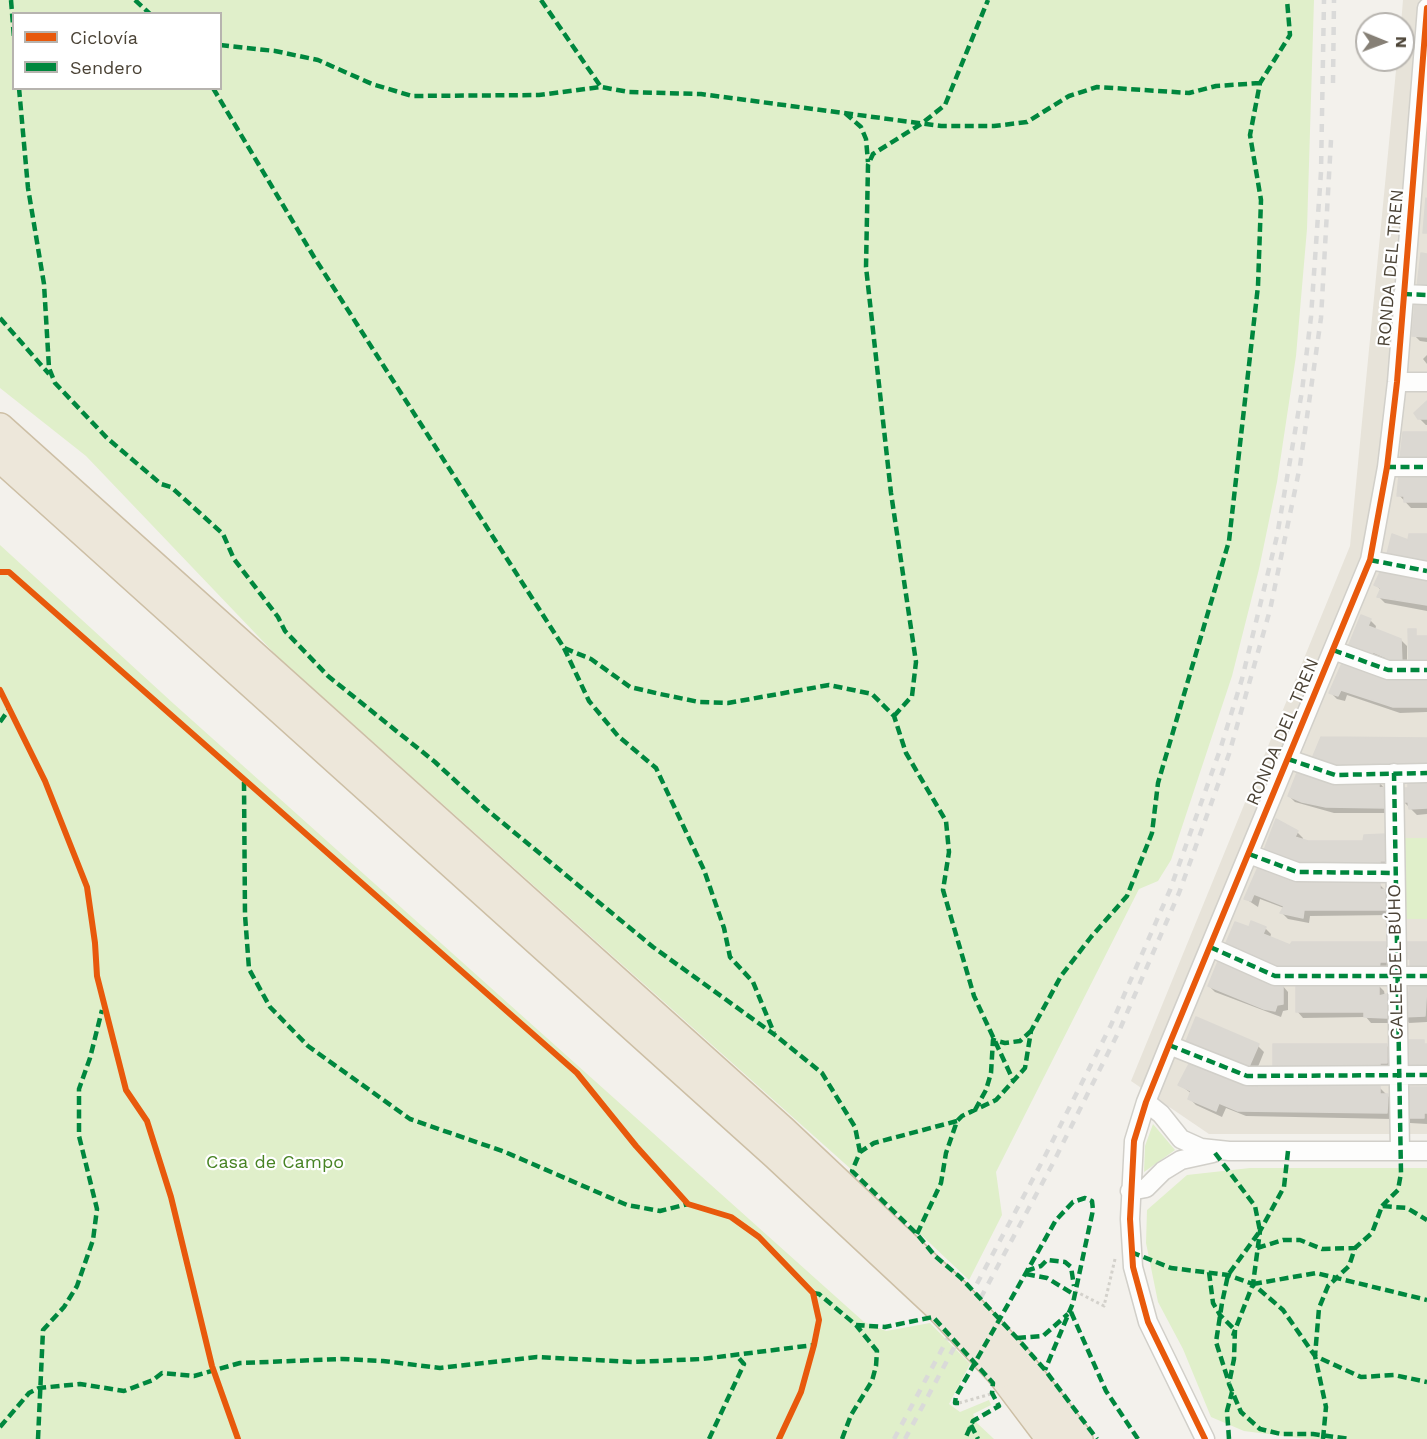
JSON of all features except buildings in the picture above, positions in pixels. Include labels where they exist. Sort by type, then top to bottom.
[{"type":"highway","points":[[0,427],[783,1130],[948,1301],[1050,1439]]},
{"type":"highway","points":[[0,458],[775,1155],[948,1301]]},
{"type":"highway","points":[[1004,1375],[1078,1439]]},
{"type":"street","name":"RONDA DEL TREN","points":[[1204,1439],[1148,1322],[1131,1252],[1130,1191],[1134,1141],[1146,1102],[1169,1045],[1370,560],[1387,467],[1397,382],[1402,294],[1420,187],[1427,8]]},
{"type":"street","points":[[1402,294],[1427,295]]},
{"type":"street","points":[[1397,382],[1427,382]]},
{"type":"street","points":[[1387,467],[1427,467]]},
{"type":"street","points":[[1370,560],[1427,571]]},
{"type":"street","points":[[1333,650],[1388,670],[1427,670]]},
{"type":"street","points":[[1288,759],[1335,775],[1427,773]]},
{"type":"street","name":"CALLE DEL BÚHO","points":[[1394,773],[1400,1150]]},
{"type":"street","points":[[1249,854],[1297,872],[1395,873]]},
{"type":"street","points":[[1210,946],[1275,976],[1427,976]]},
{"type":"street","points":[[1169,1045],[1247,1076],[1427,1075]]},
{"type":"street","points":[[1146,1102],[1161,1114],[1181,1139],[1201,1148],[1427,1150]]},
{"type":"street","points":[[1130,1191],[1146,1188],[1163,1171],[1181,1160],[1229,1150]]},
{"type":"path","points":[[1075,1291],[1104,1306],[1114,1259]]},
{"type":"path","points":[[960,1403],[1004,1375]]},
{"type":"shaded area","points":[[1403,0],[1427,0],[1427,1134],[1209,1134],[1131,1081],[1350,546],[1396,72],[1415,72],[1415,12],[1402,12]]},
{"type":"green space","points":[[0,0],[1314,0],[1307,229],[1296,356],[1277,482],[1259,569],[1232,676],[1171,860],[1158,881],[1139,889],[996,1172],[1002,1215],[969,1280],[862,1179],[277,656],[86,456],[0,388]]},
{"type":"green space","name":"Casa de Campo","points":[[0,545],[174,704],[864,1322],[886,1331],[930,1323],[970,1364],[949,1404],[960,1412],[989,1400],[991,1405],[973,1414],[977,1423],[994,1439],[0,1439]]},
{"type":"green space","points":[[1400,838],[1427,838],[1427,919],[1400,919]]},
{"type":"green space","points":[[1153,1124],[1175,1150],[1144,1172],[1145,1146]]},
{"type":"green space","points":[[1250,1168],[1427,1168],[1427,1439],[1307,1439],[1244,1431],[1211,1417],[1183,1349],[1158,1302],[1146,1243],[1147,1210],[1187,1175]]},
{"type":"railway","points":[[894,1439],[1043,1160],[1111,1025],[1170,890],[1220,750],[1242,679],[1277,536],[1302,391],[1311,317],[1321,172],[1324,0]]},
{"type":"railway","points":[[1333,83],[1334,0]]},
{"type":"railway","points":[[905,1439],[1052,1165],[1120,1029],[1179,893],[1229,754],[1270,610],[1300,466],[1321,318],[1331,140]]},
{"type":"marked path","points":[[11,0],[12,13]]},
{"type":"marked path","points":[[135,0],[148,12]]},
{"type":"marked path","points":[[541,0],[601,87]]},
{"type":"marked path","points":[[894,716],[912,696],[916,662],[891,493],[866,267],[868,165],[873,154],[921,124],[945,105],[988,0]]},
{"type":"marked path","points":[[917,1234],[941,1183],[946,1153],[957,1121],[962,1116],[996,1100],[1025,1068],[1031,1031],[1061,976],[1127,896],[1152,833],[1158,783],[1229,541],[1258,286],[1261,200],[1250,135],[1260,83],[1290,35],[1287,0]]},
{"type":"marked path","points":[[222,45],[275,51],[318,60],[372,84],[412,96],[539,95],[601,87],[629,92],[701,94],[941,126],[994,126],[1027,122],[1069,96],[1097,87],[1189,93],[1216,86],[1260,83]]},
{"type":"marked path","points":[[19,90],[28,188],[44,284],[49,368],[55,383],[107,438],[161,484],[171,487],[223,534],[234,559],[278,617],[285,631],[328,676],[435,762],[486,809],[653,947],[775,1035],[822,1073],[855,1127],[860,1152]]},
{"type":"marked path","points":[[214,90],[314,257],[564,648],[591,659],[630,687],[660,694],[699,702],[728,703],[829,685],[872,694],[894,716],[906,753],[946,821],[949,852],[943,890],[974,996],[1014,1082]]},
{"type":"marked path","points":[[845,113],[861,127],[866,139],[868,162]]},
{"type":"marked path","points":[[1403,294],[1427,295]]},
{"type":"marked path","points":[[0,318],[49,374]]},
{"type":"marked path","points":[[1387,467],[1427,467]]},
{"type":"marked path","points":[[1370,560],[1427,571]]},
{"type":"marked path","points":[[564,648],[589,701],[618,736],[656,768],[704,870],[724,928],[730,957],[753,982],[774,1033]]},
{"type":"marked path","points":[[1333,650],[1388,670],[1427,670]]},
{"type":"marked path","points":[[0,722],[10,708]]},
{"type":"marked path","points":[[1288,759],[1335,775],[1427,773]]},
{"type":"marked path","points":[[1382,1206],[1398,1190],[1401,1173],[1394,773]]},
{"type":"marked path","points":[[244,782],[245,915],[249,969],[270,1007],[308,1046],[410,1119],[505,1152],[627,1205],[660,1211],[688,1204]]},
{"type":"marked path","points":[[1249,854],[1297,872],[1395,873]]},
{"type":"marked path","points":[[1210,947],[1275,976],[1427,976]]},
{"type":"marked path","points":[[38,1439],[43,1330],[64,1307],[77,1286],[93,1240],[97,1209],[79,1136],[79,1089],[90,1058],[102,1010]]},
{"type":"marked path","points":[[975,1110],[986,1090],[991,1073],[993,1040],[1005,1043],[1020,1041],[1031,1031]]},
{"type":"marked path","points":[[1169,1045],[1247,1076],[1427,1075]]},
{"type":"marked path","points":[[957,1121],[874,1143],[860,1152],[852,1171],[917,1234],[935,1256],[961,1278],[1017,1338],[1045,1370],[1097,1439]]},
{"type":"marked path","points":[[1288,1151],[1284,1187],[1260,1231],[1253,1284],[1235,1330],[1234,1359],[1229,1384],[1241,1412],[1260,1429],[1281,1434],[1313,1434],[1350,1439]]},
{"type":"marked path","points":[[1215,1153],[1255,1206],[1260,1231],[1228,1275],[1222,1303],[1216,1342],[1229,1383]]},
{"type":"marked path","points":[[959,1403],[955,1403],[956,1396],[1056,1220],[1073,1202],[1085,1198],[1092,1201],[1093,1210],[1073,1303],[1045,1370]]},
{"type":"marked path","points":[[1323,1439],[1326,1407],[1315,1356],[1319,1308],[1328,1286],[1349,1266],[1355,1248],[1372,1233],[1382,1206],[1407,1208],[1427,1220]]},
{"type":"marked path","points":[[1257,1248],[1283,1240],[1300,1240],[1322,1249],[1355,1248]]},
{"type":"marked path","points":[[1131,1252],[1171,1268],[1228,1275],[1253,1284],[1283,1310],[1315,1356],[1361,1377],[1394,1375],[1427,1382]]},
{"type":"marked path","points":[[1026,1271],[1041,1266],[1047,1260],[1065,1262],[1071,1267],[1074,1286]]},
{"type":"marked path","points":[[1209,1272],[1213,1303],[1220,1315],[1235,1330],[1233,1336]]},
{"type":"marked path","points":[[1253,1284],[1316,1273],[1427,1300]]},
{"type":"marked path","points":[[1026,1274],[1047,1278],[1075,1295]]},
{"type":"marked path","points":[[813,1293],[819,1294],[856,1325],[885,1327],[933,1317],[993,1383],[992,1393],[999,1406],[973,1421],[965,1439]]},
{"type":"marked path","points":[[1071,1312],[1106,1391],[1138,1439]]},
{"type":"marked path","points":[[1017,1338],[1043,1336],[1068,1314]]},
{"type":"marked path","points":[[842,1439],[851,1415],[872,1381],[876,1366],[877,1351],[856,1325]]},
{"type":"marked path","points":[[0,1427],[29,1393],[39,1388],[80,1384],[124,1391],[153,1380],[162,1373],[194,1376],[240,1363],[342,1359],[440,1368],[537,1357],[633,1362],[702,1359],[814,1345]]},
{"type":"marked path","points":[[709,1439],[744,1364],[736,1355]]},
{"type":"marked path","points":[[1229,1439],[1227,1411],[1232,1392]]},
{"type":"marked path","points":[[971,1425],[978,1439]]},
{"type":"cycle path","points":[[1205,1439],[1148,1322],[1133,1267],[1130,1219],[1134,1141],[1146,1102],[1169,1045],[1370,560],[1387,467],[1397,382],[1427,8]]},
{"type":"cycle path","points":[[0,572],[9,572],[577,1073],[636,1146],[688,1204],[731,1217],[759,1237],[813,1293],[819,1320],[814,1345],[801,1392],[779,1439]]},
{"type":"cycle path","points":[[0,690],[45,781],[87,887],[97,976],[126,1090],[147,1121],[171,1197],[212,1366],[238,1439]]}]
